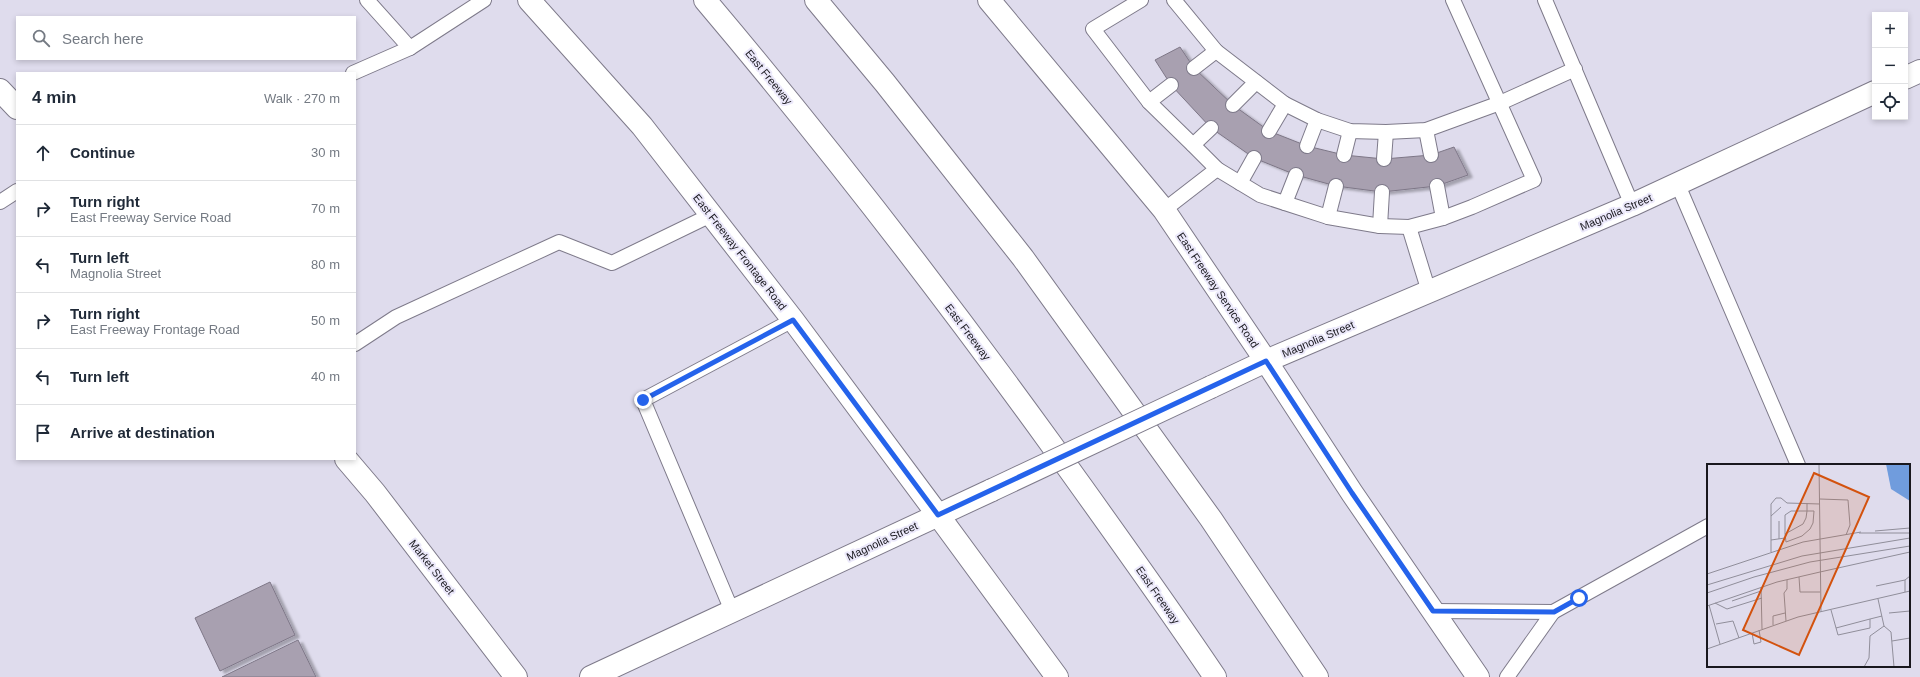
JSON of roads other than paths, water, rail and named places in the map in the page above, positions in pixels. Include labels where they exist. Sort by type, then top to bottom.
[{"type":"main road","name":"East Freeway Frontage Road","points":[[529,0],[642,126],[793,320],[1057,677]]},
{"type":"main road","name":"East Freeway","points":[[705,0],[865,196],[991,362],[1106,521],[1215,677]]},
{"type":"main road","points":[[816,0],[885,84],[1023,258],[1211,519],[1317,677]]},
{"type":"main road","name":"East Freeway Service Road","points":[[989,0],[1164,210],[1266,361],[1352,493],[1478,677]]},
{"type":"main road","points":[[1908,77],[1920,71]]},
{"type":"main road","name":"Magnolia Street","points":[[591,677],[1266,361],[1678,185],[1872,93]]},
{"type":"main road","name":"Market Street","points":[[347,460],[380,500],[516,677]]},
{"type":"lane","points":[[367,0],[410,48]]},
{"type":"lane","points":[[1141,0],[1124,4],[1092,29],[1149,102],[1217,169],[1260,194],[1328,217],[1380,226],[1408,227],[1443,218],[1534,180],[1453,0]]},
{"type":"lane","points":[[1174,0],[1216,51],[1285,104],[1317,120],[1350,131],[1386,132],[1426,130],[1500,103],[1575,69]]},
{"type":"lane","points":[[1545,0],[1632,205]]},
{"type":"lane","points":[[355,72],[410,48],[478,2]]},
{"type":"lane","points":[[1194,68],[1216,51]]},
{"type":"lane","points":[[1233,105],[1256,82]]},
{"type":"lane","points":[[1149,102],[1171,85]]},
{"type":"lane","points":[[1269,132],[1285,104]]},
{"type":"lane","points":[[1307,146],[1317,120]]},
{"type":"lane","points":[[1193,146],[1211,128]]},
{"type":"lane","points":[[1426,130],[1431,155]]},
{"type":"lane","points":[[1344,155],[1350,131]]},
{"type":"lane","points":[[1384,159],[1386,132]]},
{"type":"lane","points":[[1240,183],[1254,158]]},
{"type":"lane","points":[[1164,210],[1217,169]]},
{"type":"lane","points":[[1285,203],[1296,175]]},
{"type":"lane","points":[[1678,185],[1798,464]]},
{"type":"lane","points":[[1328,217],[1336,186]]},
{"type":"lane","points":[[1437,186],[1443,218]]},
{"type":"lane","points":[[0,202],[16,192]]},
{"type":"lane","points":[[1380,226],[1382,192]]},
{"type":"lane","points":[[356,343],[396,317],[558,242],[612,263],[711,215]]},
{"type":"lane","points":[[1408,227],[1429,292]]},
{"type":"lane","points":[[732,611],[643,400],[793,320]]},
{"type":"lane","points":[[1507,677],[1554,612],[1707,527]]},
{"type":"lane","points":[[1433,611],[1554,612]]}]
